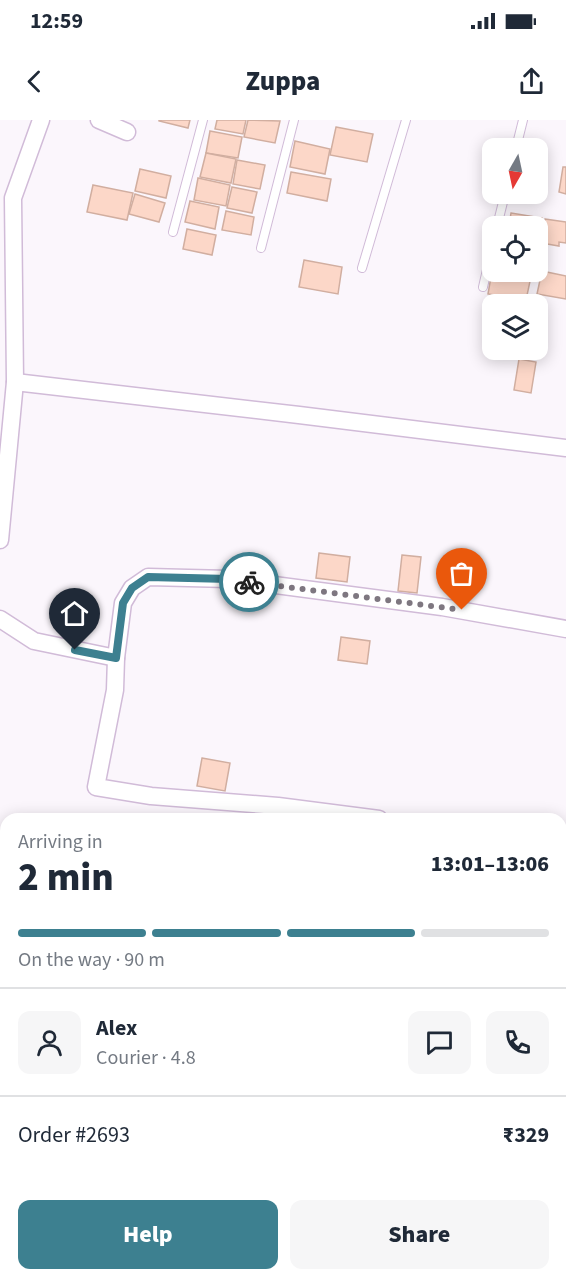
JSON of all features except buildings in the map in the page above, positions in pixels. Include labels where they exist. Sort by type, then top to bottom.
[{"type":"street","points":[[0,540],[5,423],[15,382],[7,323],[13,198],[41,120]]},
{"type":"street","points":[[99,120],[127,132]]},
{"type":"street","points":[[15,382],[566,448]]},
{"type":"street","points":[[332,813],[278,806],[151,796],[96,788],[115,690],[116,658],[123,603],[132,588],[148,577],[229,579],[442,607],[566,628]]},
{"type":"street","points":[[0,619],[33,641],[116,658]]},
{"type":"lane","points":[[173,232],[203,120]]},
{"type":"lane","points":[[261,248],[294,120]]},
{"type":"lane","points":[[362,268],[406,120]]},
{"type":"lane","points":[[518,138],[523,120]]},
{"type":"lane","points":[[483,287],[484,282]]},
{"type":"way so far","points":[[249,582],[462,610]]},
{"type":"route","points":[[75,650],[116,658],[123,603],[132,588],[148,577],[229,579],[249,582]]}]
